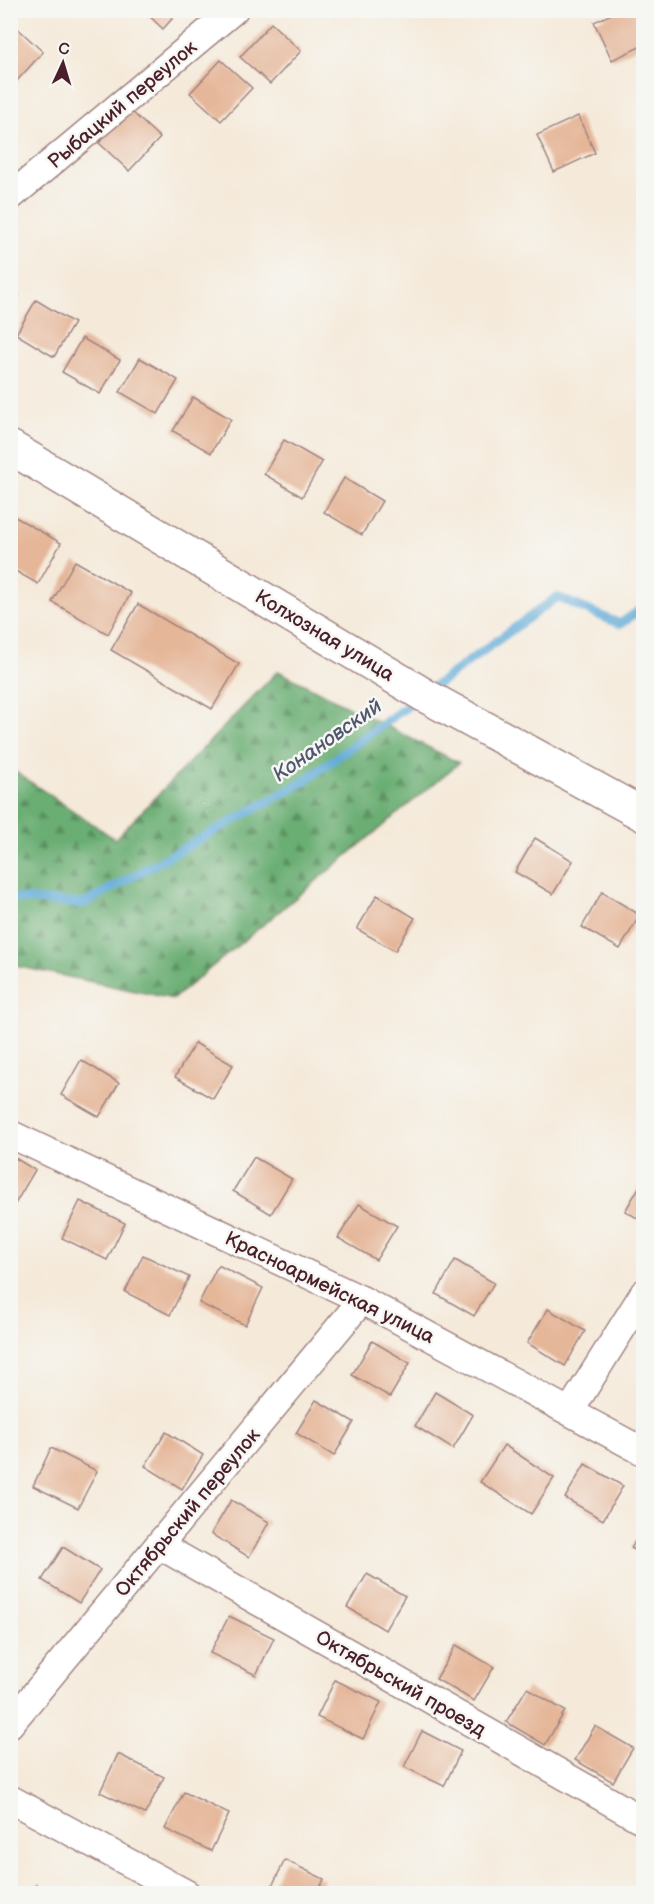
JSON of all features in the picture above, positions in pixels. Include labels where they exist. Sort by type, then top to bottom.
[{"type":"street","name":"Рыбацкий переулок","points":[[10,197],[234,10]]},
{"type":"street","name":"Колхозная улица","points":[[10,447],[415,689],[644,815]]},
{"type":"street","name":"Красноармейская улица","points":[[10,1134],[362,1300],[644,1452]]},
{"type":"street","points":[[570,1411],[644,1293]]},
{"type":"street","name":"Октябрьский переулок","points":[[10,1724],[362,1300]]},
{"type":"street","name":"Октябрьский проезд","points":[[159,1545],[644,1821]]},
{"type":"street","points":[[10,1799],[187,1893]]},
{"type":"green space","points":[[278,671],[459,763],[173,999],[11,965],[11,769],[115,839]]},
{"type":"building","points":[[143,10],[180,10],[163,29]]},
{"type":"building","points":[[620,10],[639,10],[644,21],[644,45],[612,60],[594,22]]},
{"type":"building","points":[[271,23],[301,51],[270,84],[240,57]]},
{"type":"building","points":[[13,24],[43,52],[13,85],[10,83],[10,26]]},
{"type":"building","points":[[221,60],[252,88],[221,121],[190,93]]},
{"type":"building","points":[[130,110],[160,138],[129,171],[99,143]]},
{"type":"building","points":[[578,116],[595,153],[554,172],[537,135]]},
{"type":"building","points":[[10,290],[19,295],[10,309]]},
{"type":"building","points":[[36,300],[74,323],[54,357],[16,334]]},
{"type":"building","points":[[82,338],[120,360],[100,394],[62,372]]},
{"type":"building","points":[[140,358],[178,380],[158,414],[120,392]]},
{"type":"building","points":[[193,397],[231,419],[211,453],[173,431]]},
{"type":"building","points":[[284,440],[322,462],[302,497],[264,474]]},
{"type":"building","points":[[344,478],[382,501],[362,535],[324,512]]},
{"type":"building","points":[[10,514],[61,543],[38,584],[10,568]]},
{"type":"building","points":[[75,561],[131,593],[108,634],[52,602]]},
{"type":"building","points":[[138,604],[239,664],[212,709],[111,650]]},
{"type":"building","points":[[535,838],[573,861],[553,894],[515,872]]},
{"type":"building","points":[[602,892],[640,915],[620,949],[582,927]]},
{"type":"building","points":[[377,895],[415,918],[395,951],[357,929]]},
{"type":"building","points":[[195,1043],[233,1065],[213,1099],[175,1077]]},
{"type":"building","points":[[81,1060],[119,1083],[99,1117],[61,1095]]},
{"type":"building","points":[[10,1155],[35,1170],[15,1204],[10,1201]]},
{"type":"building","points":[[254,1157],[292,1179],[271,1214],[233,1191]]},
{"type":"building","points":[[644,1179],[644,1222],[625,1211]]},
{"type":"building","points":[[80,1201],[125,1223],[107,1260],[62,1238]]},
{"type":"building","points":[[359,1204],[397,1226],[376,1260],[338,1238]]},
{"type":"building","points":[[143,1255],[189,1277],[170,1315],[125,1292]]},
{"type":"building","points":[[455,1260],[494,1283],[474,1316],[436,1294]]},
{"type":"building","points":[[218,1265],[263,1288],[245,1325],[199,1303]]},
{"type":"building","points":[[548,1309],[585,1331],[565,1366],[527,1343]]},
{"type":"building","points":[[372,1341],[410,1363],[390,1397],[352,1375]]},
{"type":"building","points":[[435,1392],[473,1415],[453,1449],[415,1426]]},
{"type":"building","points":[[316,1400],[354,1422],[334,1456],[296,1433]]},
{"type":"building","points":[[166,1432],[203,1455],[182,1489],[145,1466]]},
{"type":"building","points":[[504,1445],[554,1478],[531,1514],[480,1482]]},
{"type":"building","points":[[51,1448],[97,1471],[78,1508],[33,1486]]},
{"type":"building","points":[[585,1464],[623,1486],[603,1520],[565,1498]]},
{"type":"building","points":[[231,1500],[269,1522],[249,1557],[211,1534]]},
{"type":"building","points":[[644,1527],[644,1555],[631,1548]]},
{"type":"building","points":[[63,1547],[100,1570],[79,1603],[42,1580]]},
{"type":"building","points":[[367,1574],[405,1596],[385,1630],[347,1607]]},
{"type":"building","points":[[229,1616],[274,1638],[256,1675],[210,1653]]},
{"type":"building","points":[[456,1645],[494,1667],[474,1701],[436,1679]]},
{"type":"building","points":[[335,1680],[381,1702],[363,1739],[317,1717]]},
{"type":"building","points":[[527,1688],[565,1711],[545,1745],[506,1722]]},
{"type":"building","points":[[595,1726],[633,1748],[613,1782],[575,1760]]},
{"type":"building","points":[[422,1731],[461,1751],[444,1786],[404,1767]]},
{"type":"building","points":[[118,1754],[164,1777],[145,1814],[100,1792]]},
{"type":"building","points":[[184,1792],[229,1814],[211,1851],[165,1829]]},
{"type":"building","points":[[285,1860],[324,1879],[317,1894],[268,1894]]},
{"type":"building","points":[[36,1884],[51,1894],[31,1894]]},
{"type":"waterway","name":"Конановский","points":[[428,691],[557,597],[620,624],[644,607]]},
{"type":"waterway","name":"Конановский","points":[[10,898],[83,904],[303,782],[417,699]]}]
